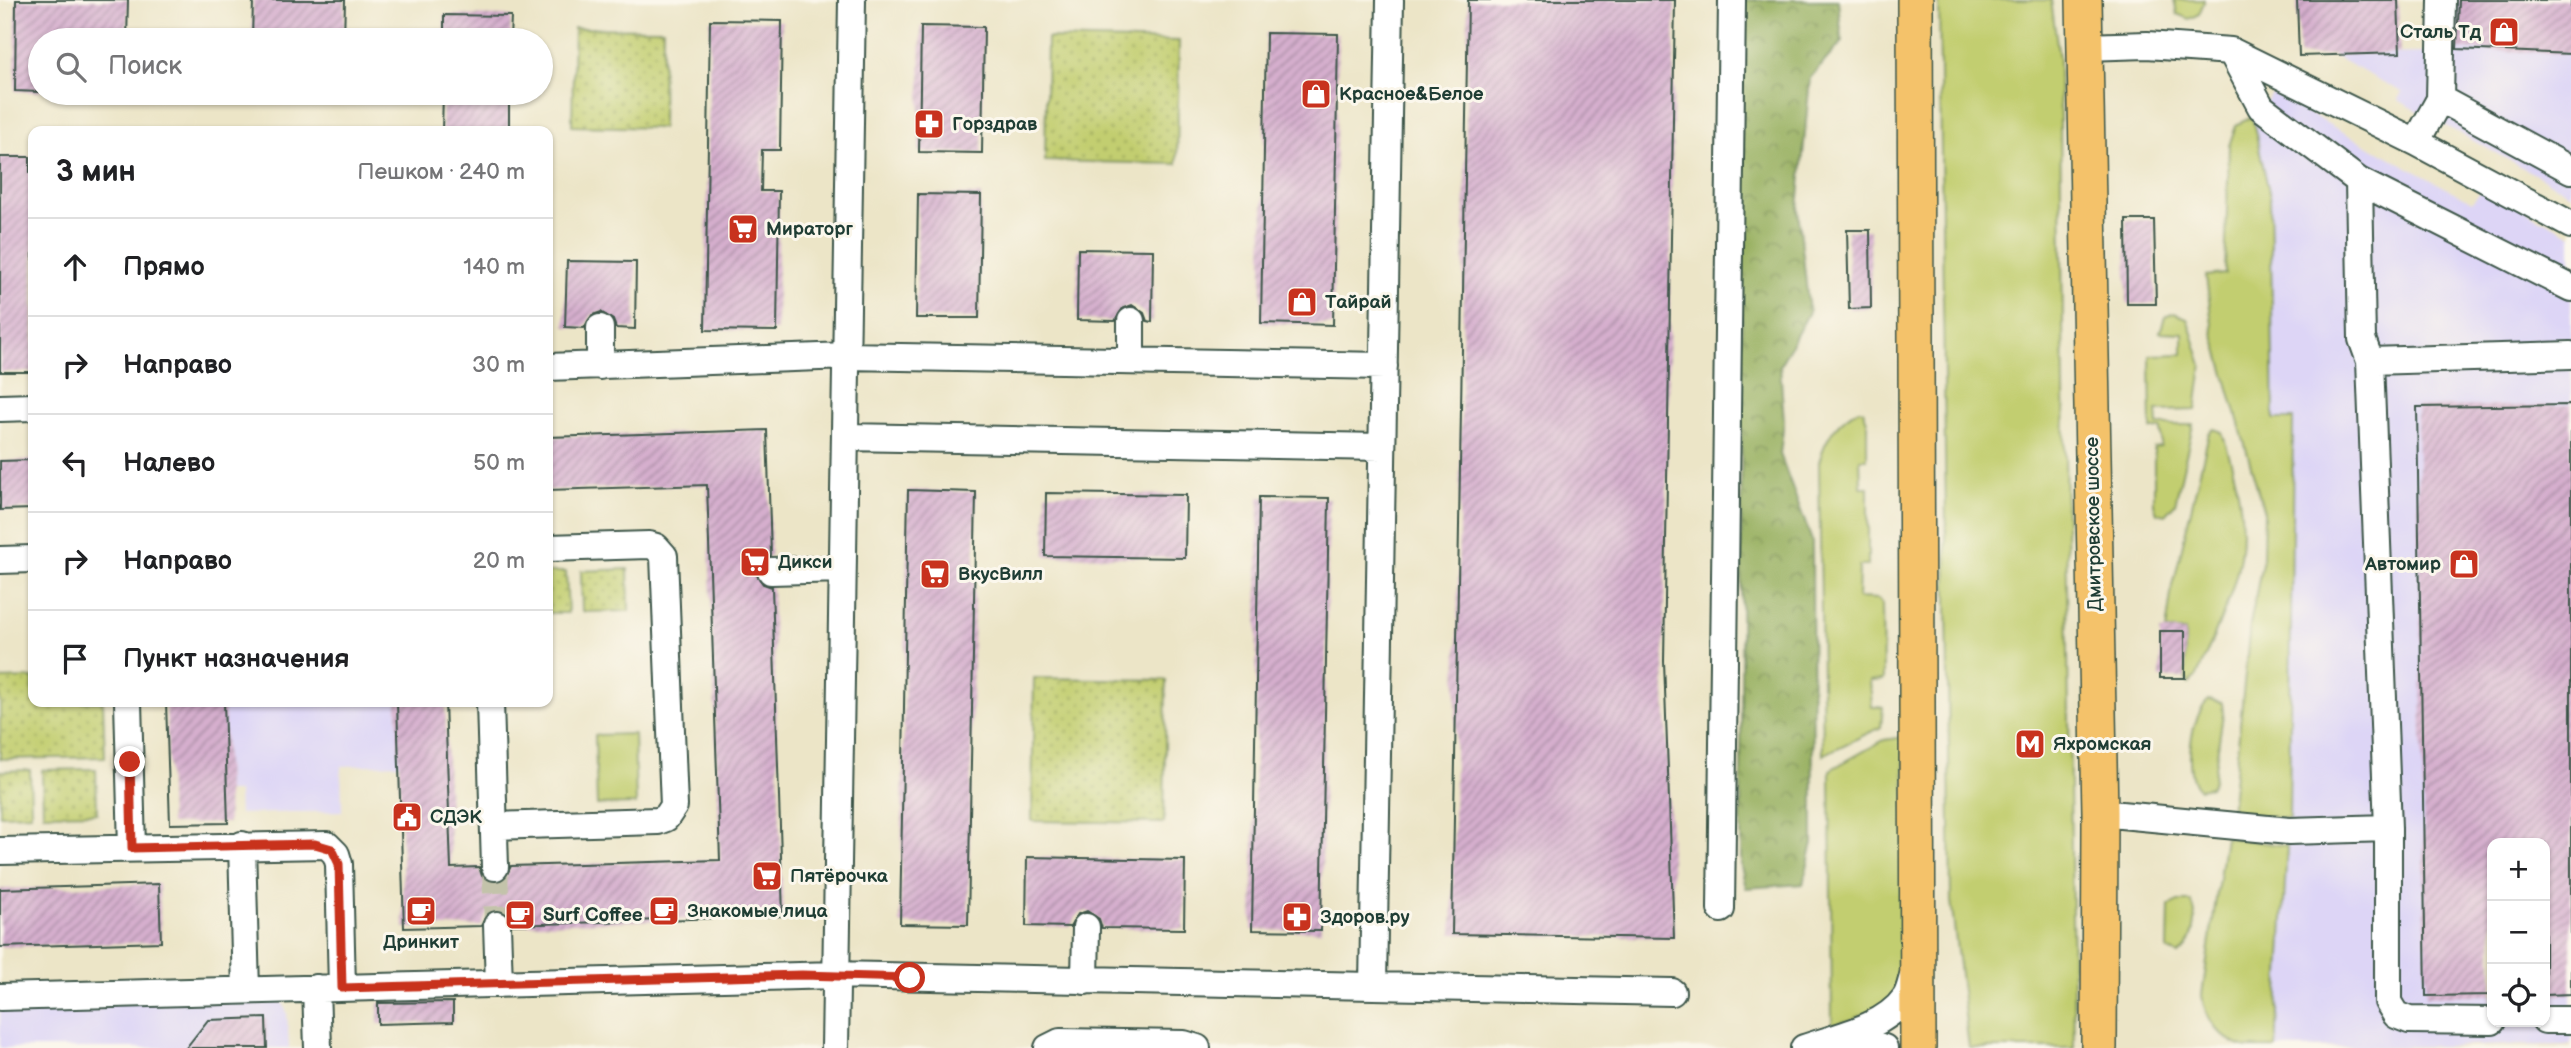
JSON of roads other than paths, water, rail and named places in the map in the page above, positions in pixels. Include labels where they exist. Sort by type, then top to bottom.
[{"type":"main road","points":[[1915,0],[1918,1048]]},
{"type":"main road","name":"Дмитровское шоссе","points":[[2084,0],[2100,813],[2099,1048]]},
{"type":"lane","points":[[835,1048],[852,0]]},
{"type":"lane","points":[[1373,986],[1390,0]]},
{"type":"lane","points":[[1721,909],[1732,0]]},
{"type":"lane","points":[[2416,142],[2440,99],[2442,0]]},
{"type":"lane","points":[[2085,47],[2147,46],[2231,51],[2416,142],[2571,225]]},
{"type":"lane","points":[[2231,51],[2261,107],[2359,181],[2571,288]]},
{"type":"lane","points":[[2440,99],[2571,170]]},
{"type":"lane","points":[[2359,181],[2362,339],[2370,361],[2388,828],[2388,1002],[2396,1015],[2409,1020],[2487,1021]]},
{"type":"lane","points":[[1131,361],[1132,321]]},
{"type":"lane","points":[[600,328],[600,366]]},
{"type":"lane","points":[[2370,361],[2571,355]]},
{"type":"lane","points":[[553,368],[846,356],[1384,366]]},
{"type":"lane","points":[[0,408],[28,407]]},
{"type":"lane","points":[[845,437],[1382,447]]},
{"type":"lane","points":[[494,825],[658,821],[666,818],[674,806],[664,555],[656,547],[649,545],[553,548]]},
{"type":"lane","points":[[0,560],[28,559]]},
{"type":"lane","points":[[771,571],[842,569]]},
{"type":"lane","points":[[128,707],[132,848]]},
{"type":"lane","points":[[490,707],[495,867]]},
{"type":"lane","points":[[2100,813],[2289,831],[2388,828]]},
{"type":"lane","points":[[242,845],[246,990]]},
{"type":"lane","points":[[0,851],[327,845],[336,854],[342,988]]},
{"type":"lane","points":[[497,925],[499,984]]},
{"type":"lane","points":[[1085,981],[1086,927]]},
{"type":"lane","points":[[1804,1048],[1847,1035],[1896,1009],[1907,996],[1919,954]]},
{"type":"lane","points":[[0,997],[835,975],[1672,992]]},
{"type":"lane","points":[[316,988],[318,1048]]},
{"type":"lane","points":[[2550,1020],[2571,1020]]},
{"type":"lane","points":[[1847,1035],[1884,1048]]},
{"type":"lane","points":[[1048,1048],[1060,1042],[1184,1044],[1197,1048]]},
{"type":"tunnel","points":[[495,867],[497,925]]},
{"type":"place","name":"Сталь Тд","points":[[2504,32]]},
{"type":"place","name":"Красное&Белое","points":[[1316,94]]},
{"type":"place","name":"Горздрав","points":[[929,124]]},
{"type":"place","name":"Мираторг","points":[[743,229]]},
{"type":"place","name":"Тайрай","points":[[1302,302]]},
{"type":"place","name":"Дикси","points":[[755,562]]},
{"type":"place","name":"Автомир","points":[[2464,564]]},
{"type":"place","name":"ВкусВилл","points":[[935,574]]},
{"type":"place","name":"Яхромская","points":[[2030,744]]},
{"type":"place","name":"СДЭК","points":[[407,817]]},
{"type":"place","name":"Пятёрочка","points":[[767,876]]},
{"type":"place","name":"Дринкит","points":[[421,911]]},
{"type":"place","name":"Знакомые лица","points":[[664,911]]},
{"type":"place","name":"Surf Coffee","points":[[520,915]]},
{"type":"place","name":"Здоров.ру","points":[[1297,917]]}]
